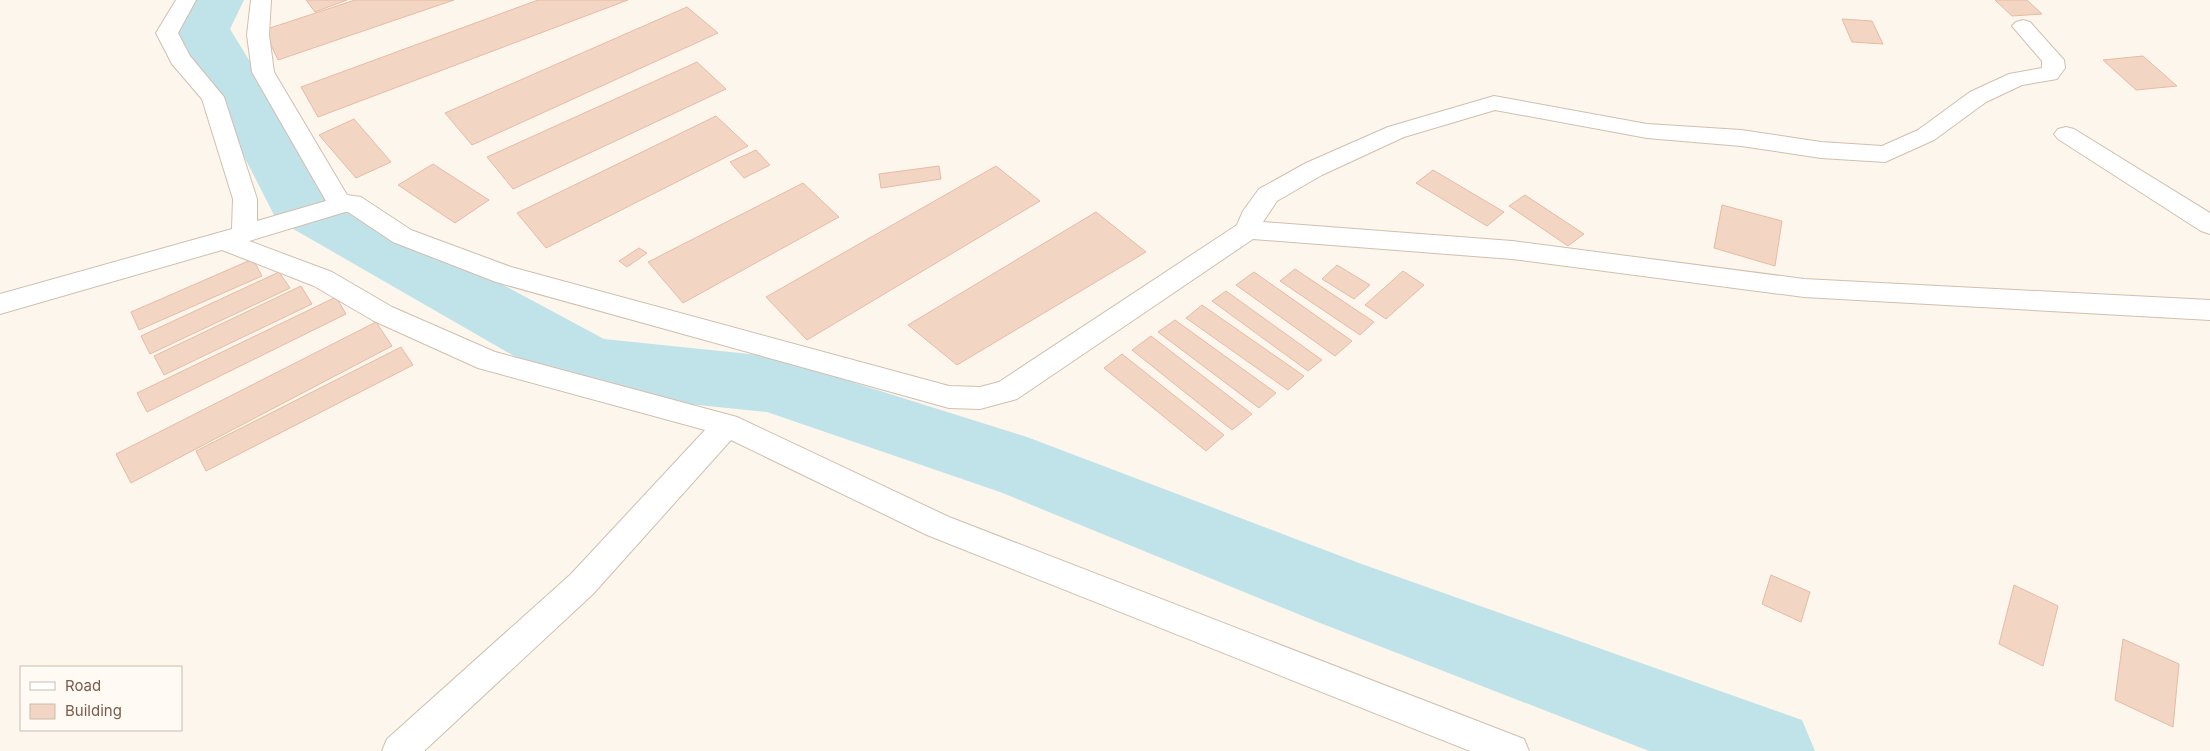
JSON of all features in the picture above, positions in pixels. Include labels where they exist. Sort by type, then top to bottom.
[{"type":"street","points":[[186,0],[167,33],[180,60],[213,97],[244,198],[234,237]]},
{"type":"street","points":[[261,0],[258,35],[263,72],[330,208]]},
{"type":"street","points":[[1248,230],[1252,216],[1268,195],[1314,169],[1396,132],[1494,103],[1647,131],[1741,138],[1821,150],[1885,154],[1926,135],[1978,97],[2017,79],[2049,74],[2054,68],[2053,60],[2023,26]]},
{"type":"street","points":[[2066,134],[2210,224]]},
{"type":"street","points":[[0,304],[352,203],[402,236],[504,275],[949,397],[980,398],[1007,391],[1248,230],[1512,250],[1804,288],[2210,310]]},
{"type":"street","points":[[234,237],[323,279],[383,314],[488,361],[727,426],[938,526],[1512,751]]},
{"type":"street","points":[[399,751],[582,584],[727,426]]},
{"type":"building","points":[[306,0],[347,0],[315,12]]},
{"type":"building","points":[[355,0],[454,0],[278,60],[264,30]]},
{"type":"building","points":[[538,0],[628,0],[318,117],[301,87]]},
{"type":"building","points":[[1995,0],[2027,0],[2042,14],[2012,16]]},
{"type":"building","points":[[687,7],[718,33],[472,145],[445,113]]},
{"type":"building","points":[[1842,19],[1872,21],[1883,44],[1852,42]]},
{"type":"building","points":[[2143,56],[2177,86],[2136,90],[2103,60]]},
{"type":"building","points":[[697,62],[726,89],[513,189],[487,157]]},
{"type":"building","points":[[716,116],[748,146],[546,248],[517,213]]},
{"type":"building","points":[[354,119],[391,162],[356,178],[319,135]]},
{"type":"building","points":[[756,150],[770,165],[744,178],[730,162]]},
{"type":"building","points":[[433,164],[489,200],[455,223],[398,185]]},
{"type":"building","points":[[939,166],[941,179],[881,188],[879,174]]},
{"type":"building","points":[[996,166],[1040,201],[807,340],[766,297]]},
{"type":"building","points":[[1433,170],[1504,212],[1487,226],[1416,183]]},
{"type":"building","points":[[803,183],[839,217],[683,303],[648,262]]},
{"type":"building","points":[[1525,195],[1584,234],[1568,246],[1509,206]]},
{"type":"building","points":[[1722,205],[1782,221],[1775,266],[1714,248]]},
{"type":"building","points":[[1096,212],[1146,252],[957,365],[908,325]]},
{"type":"building","points":[[639,248],[647,253],[627,267],[619,261]]},
{"type":"building","points":[[253,259],[262,276],[139,330],[131,312]]},
{"type":"building","points":[[1337,265],[1370,285],[1354,299],[1322,279]]},
{"type":"building","points":[[1295,269],[1374,322],[1360,335],[1280,281]]},
{"type":"building","points":[[1403,271],[1424,285],[1386,319],[1365,305]]},
{"type":"building","points":[[279,272],[290,288],[150,354],[141,336]]},
{"type":"building","points":[[1254,272],[1352,341],[1335,356],[1236,285]]},
{"type":"building","points":[[301,286],[312,304],[164,375],[154,356]]},
{"type":"building","points":[[1226,291],[1322,360],[1308,371],[1212,301]]},
{"type":"building","points":[[336,297],[346,314],[147,412],[137,393]]},
{"type":"building","points":[[1202,305],[1304,376],[1288,390],[1186,318]]},
{"type":"building","points":[[1175,320],[1276,393],[1259,408],[1158,332]]},
{"type":"building","points":[[376,322],[392,346],[131,483],[116,454]]},
{"type":"building","points":[[1151,336],[1252,414],[1232,430],[1132,350]]},
{"type":"building","points":[[401,347],[413,365],[206,471],[196,451]]},
{"type":"building","points":[[1122,354],[1224,435],[1206,451],[1104,368]]},
{"type":"building","points":[[1771,575],[1810,592],[1801,622],[1762,604]]},
{"type":"building","points":[[2014,585],[2058,606],[2043,666],[1999,644]]},
{"type":"building","points":[[2123,639],[2179,664],[2173,727],[2115,700]]},
{"type":"waterway","points":[[217,0],[202,29],[255,119],[299,203],[591,366],[769,384],[1027,469],[1344,595],[1693,725],[1770,751]]}]
